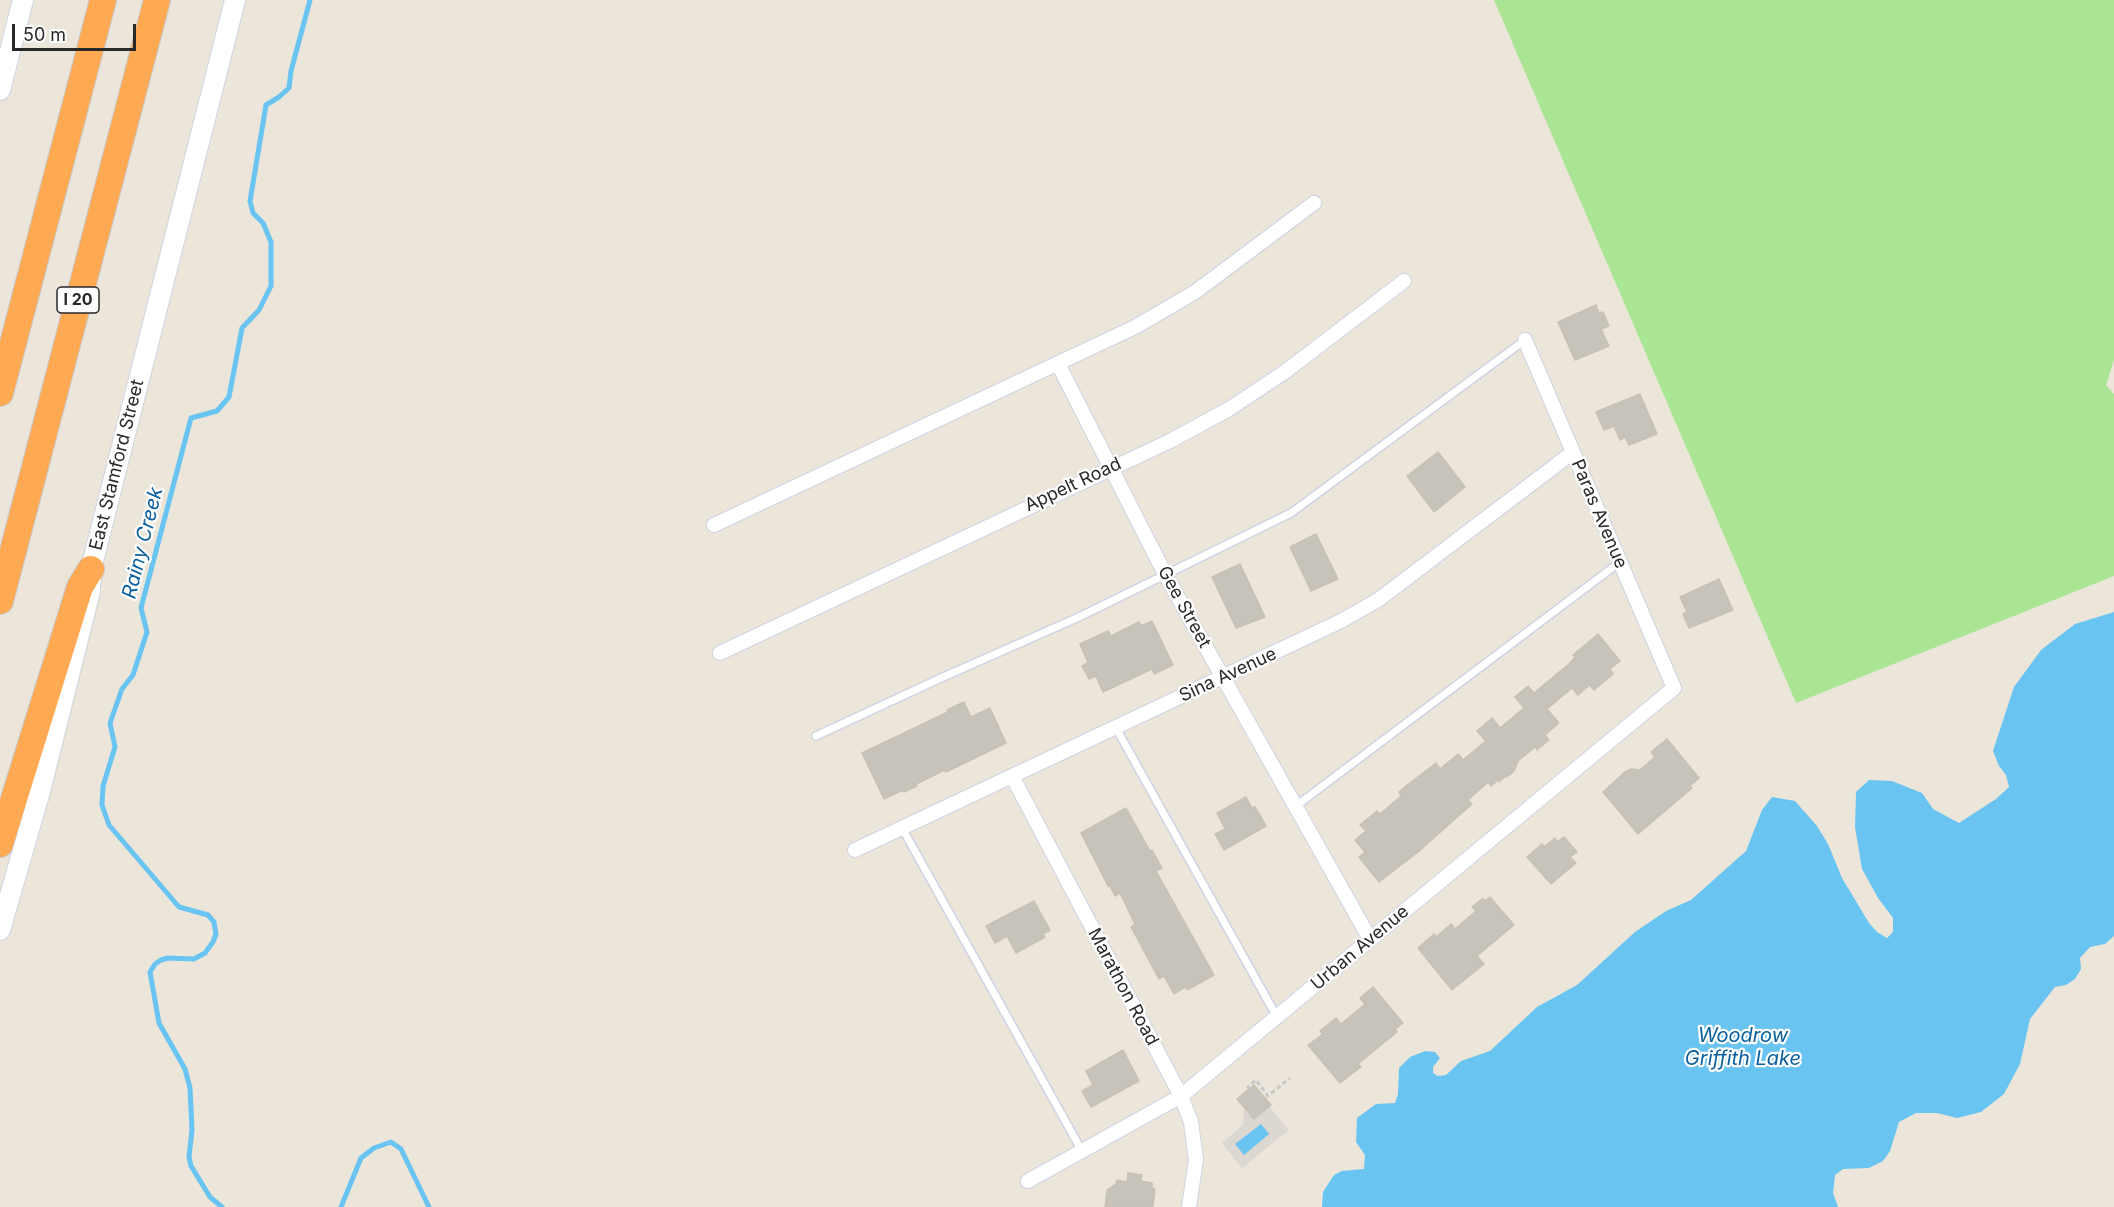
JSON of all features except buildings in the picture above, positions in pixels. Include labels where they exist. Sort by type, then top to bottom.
[{"type":"highway","points":[[0,393],[103,0]]},
{"type":"highway","name":"I 20","points":[[0,601],[157,0]]},
{"type":"highway","points":[[0,844],[80,587],[91,569]]},
{"type":"main road","points":[[0,90],[23,0]]},
{"type":"main road","name":"East Stamford Street","points":[[0,930],[39,795],[90,591],[91,569],[235,0]]},
{"type":"street","points":[[714,525],[1135,327],[1195,292],[1314,203]]},
{"type":"street","name":"Appelt Road","points":[[720,653],[1170,441],[1229,409],[1286,370],[1404,280]]},
{"type":"street","name":"Paras Avenue","points":[[1525,340],[1674,688]]},
{"type":"street","name":"Gee Street","points":[[1058,364],[1166,576],[1370,939]]},
{"type":"street","name":"Sina Avenue","points":[[855,850],[1341,621],[1378,600],[1572,453]]},
{"type":"street","name":"Urban Avenue","points":[[1028,1181],[1181,1096],[1674,688]]},
{"type":"street","name":"Marathon Road","points":[[1012,776],[1181,1096],[1191,1122],[1196,1160],[1189,1207]]},
{"type":"lane","points":[[816,736],[1079,617],[1291,513],[1525,340]]},
{"type":"lane","points":[[1296,806],[1620,562]]},
{"type":"lane","points":[[1116,728],[1277,1017]]},
{"type":"lane","points":[[902,828],[1082,1151]]},
{"type":"path","points":[[1250,1089],[1248,1087],[1256,1080],[1268,1096],[1290,1078]]},
{"type":"green space","points":[[1494,0],[2114,0],[2114,360],[2106,385],[2114,394],[2114,576],[1796,703]]},
{"type":"shaded area","points":[[1269,1106],[1289,1130],[1242,1168],[1222,1143],[1243,1125],[1244,1108],[1254,1119]]},
{"type":"water","name":"Woodrow Griffith Lake","points":[[2114,612],[2114,936],[2105,944],[2090,947],[2080,958],[2081,969],[2075,979],[2066,985],[2055,987],[2030,1019],[2020,1064],[2004,1094],[1981,1112],[1957,1118],[1937,1113],[1916,1113],[1899,1122],[1890,1151],[1883,1161],[1869,1168],[1843,1169],[1835,1175],[1833,1193],[1838,1207],[1322,1207],[1323,1192],[1334,1175],[1342,1171],[1364,1169],[1365,1155],[1356,1142],[1357,1118],[1376,1104],[1395,1103],[1398,1094],[1399,1068],[1410,1057],[1425,1051],[1435,1052],[1440,1058],[1433,1067],[1433,1073],[1438,1076],[1446,1075],[1461,1061],[1490,1051],[1537,1007],[1577,985],[1635,932],[1666,911],[1691,900],[1746,851],[1762,810],[1772,797],[1795,801],[1817,826],[1828,844],[1842,878],[1869,923],[1887,938],[1893,932],[1893,918],[1878,898],[1862,869],[1855,827],[1856,792],[1869,780],[1892,781],[1922,793],[1933,809],[1959,823],[1996,799],[2009,787],[2006,775],[1999,766],[1993,751],[2014,687],[2041,650],[2075,624]]},
{"type":"water","points":[[1261,1124],[1269,1134],[1244,1155],[1235,1144]]},
{"type":"waterway","name":"Rainy Creek","points":[[222,1207],[210,1197],[191,1166],[189,1157],[192,1130],[190,1088],[185,1069],[159,1023],[150,972],[161,960],[194,959],[205,953],[216,934],[214,922],[208,915],[179,907],[109,825],[102,805],[103,786],[115,747],[110,723],[122,689],[133,675],[147,632],[141,608],[191,418],[217,411],[229,397],[242,328],[259,310],[271,286],[271,242],[263,223],[253,213],[250,201],[266,105],[289,88],[291,71],[310,0]]},
{"type":"waterway","name":"Rainy Creek","points":[[341,1207],[361,1158],[374,1148],[391,1142],[401,1149],[429,1207]]}]
